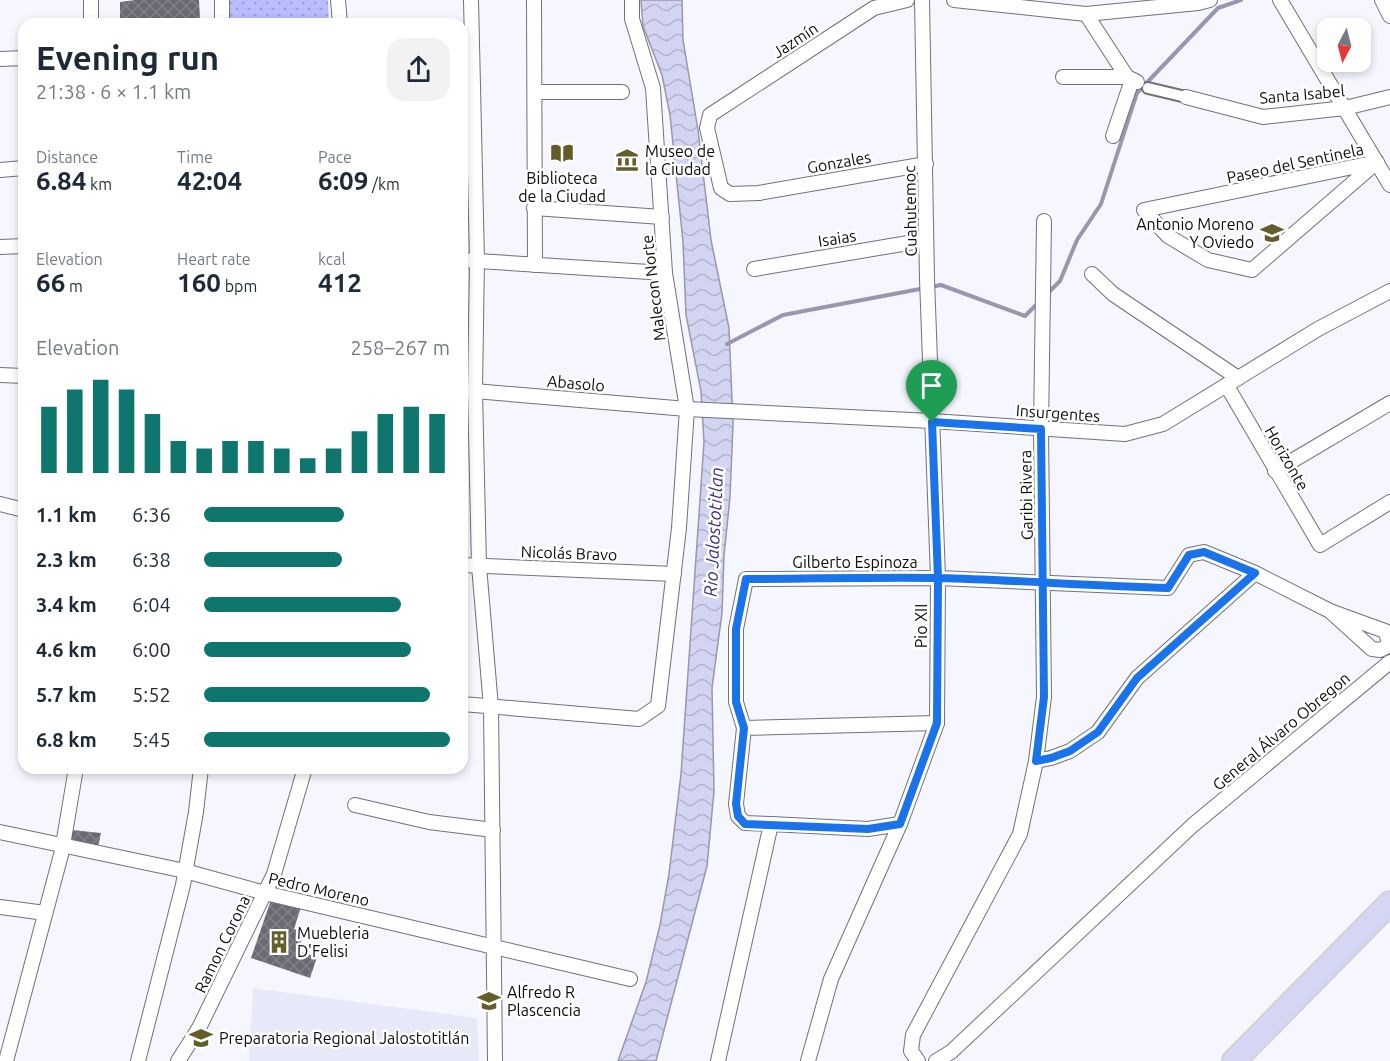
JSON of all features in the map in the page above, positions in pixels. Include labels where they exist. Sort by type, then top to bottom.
[{"type":"main road","points":[[1234,1061],[1390,903]]},
{"type":"street","points":[[91,0],[91,18]]},
{"type":"street","points":[[222,0],[222,18]]},
{"type":"street","points":[[338,0],[340,18]]},
{"type":"street","points":[[471,0],[477,260],[468,390],[491,707],[495,1061]]},
{"type":"street","points":[[534,0],[535,264]]},
{"type":"street","name":"Malecon Norte","points":[[468,705],[639,719],[658,706],[692,409],[665,273],[653,88],[632,19],[632,0]]},
{"type":"street","name":"Jazmín","points":[[759,193],[730,194],[721,188],[707,128],[710,115],[874,8],[907,0]]},
{"type":"street","name":"Cuahutemoc","points":[[922,0],[932,422]]},
{"type":"street","points":[[954,0],[1086,14],[1210,0]]},
{"type":"street","points":[[1280,0],[1390,185]]},
{"type":"street","points":[[1382,0],[1390,16]]},
{"type":"street","points":[[1086,14],[1136,82]]},
{"type":"street","points":[[0,59],[18,58]]},
{"type":"street","points":[[1063,77],[1136,82]]},
{"type":"street","points":[[1113,136],[1136,82]]},
{"type":"street","name":"Santa Isabel","points":[[1136,82],[1263,117],[1345,108],[1390,97]]},
{"type":"street","points":[[535,92],[622,92]]},
{"type":"street","name":"Paseo del Sentinela","points":[[1377,162],[1251,270],[1209,260],[1168,236],[1144,210],[1273,185],[1377,162]]},
{"type":"street","name":"Gonzales","points":[[759,193],[926,164]]},
{"type":"street","points":[[0,170],[18,168]]},
{"type":"street","points":[[534,208],[662,217]]},
{"type":"street","name":"Garibi Rivera","points":[[918,1061],[911,1051],[913,1035],[1020,834],[1036,761],[1044,697],[1041,429],[1044,221]]},
{"type":"street","name":"Isaias","points":[[754,269],[926,240]]},
{"type":"street","points":[[0,247],[18,246]]},
{"type":"street","points":[[468,260],[665,273]]},
{"type":"street","points":[[1092,274],[1113,294],[1238,378]]},
{"type":"street","name":"Insurgentes","points":[[692,409],[1125,434],[1163,424],[1318,329],[1390,291]]},
{"type":"street","points":[[0,375],[18,376]]},
{"type":"street","name":"Horizonte","points":[[1227,386],[1320,545],[1390,502]]},
{"type":"street","name":"Abasolo","points":[[468,390],[692,409]]},
{"type":"street","points":[[1275,471],[1390,403]]},
{"type":"street","name":"Pio XII","points":[[808,1061],[831,979],[900,824],[937,723],[938,578],[932,422]]},
{"type":"street","points":[[0,504],[18,508]]},
{"type":"street","name":"Gilberto Espinoza","points":[[744,728],[736,702],[736,629],[746,579],[938,578],[1168,588],[1189,555],[1204,552],[1255,573]]},
{"type":"street","name":"Nicolás Bravo","points":[[468,565],[674,574]]},
{"type":"street","points":[[1036,761],[1070,751],[1098,732],[1137,678],[1255,573],[1330,611]]},
{"type":"street","name":"General Álvaro Obregon","points":[[936,1061],[951,1052],[1193,825],[1390,662]]},
{"type":"street","points":[[900,824],[868,829],[745,824],[738,816],[736,804],[744,728],[937,723]]},
{"type":"street","points":[[6,1061],[63,845],[75,774]]},
{"type":"street","points":[[138,1061],[185,871],[200,774]]},
{"type":"street","name":"Ramon Corona","points":[[178,1061],[199,1028],[274,874],[303,774]]},
{"type":"street","points":[[355,805],[429,822],[493,830]]},
{"type":"street","points":[[718,1061],[771,824]]},
{"type":"street","name":"Pedro Moreno","points":[[0,832],[185,871],[265,893],[630,980]]},
{"type":"street","points":[[0,907],[45,913]]},
{"type":"shaded area","points":[[228,0],[328,0],[329,18],[228,18]]},
{"type":"shaded area","points":[[253,988],[477,1018],[479,1061],[249,1061]]},
{"type":"water","name":"Rio Jalostotitlan","points":[[641,0],[682,0],[683,40],[698,130],[711,240],[729,328],[733,424],[722,613],[712,688],[714,791],[707,866],[656,1061],[618,1061],[646,982],[660,925],[669,874],[681,774],[704,442],[701,391],[686,315],[683,242],[670,115],[662,75],[643,26]]},
{"type":"building","points":[[199,0],[200,18],[120,18],[120,2]]},
{"type":"building","points":[[72,830],[101,833],[97,852],[69,846]]},
{"type":"building","name":"Muebleria D'Felisi","points":[[272,897],[301,907],[294,929],[304,932],[298,951],[317,957],[310,978],[251,958]]},
{"type":"waterway","points":[[1047,294],[1060,281],[1077,240],[1101,204],[1137,93],[1218,8],[1241,0]]},
{"type":"waterway","points":[[727,344],[783,315],[941,285],[1025,316],[1040,301]]},
{"type":"place","name":"Biblioteca de la Ciudad","points":[[562,153]]},
{"type":"place","name":"Museo de la Ciudad","points":[[627,160]]},
{"type":"place","name":"Antonio Moreno Y Oviedo","points":[[1272,233]]},
{"type":"place","name":"Muebleria D'Felisi","points":[[279,942]]},
{"type":"place","name":"Alfredo R Plascencia","points":[[489,1001]]},
{"type":"place","name":"Preparatoria Regional Jalostotitlán","points":[[201,1038]]},
{"type":"route","points":[[932,422],[938,578],[937,723],[900,824],[868,829],[745,824],[738,816],[736,804],[744,728],[736,702],[736,629],[746,579],[938,578],[1043,584],[1168,588],[1189,555],[1204,552],[1255,573],[1137,678],[1098,732],[1070,751],[1036,761],[1044,697],[1043,584],[1041,429],[932,422]]}]
